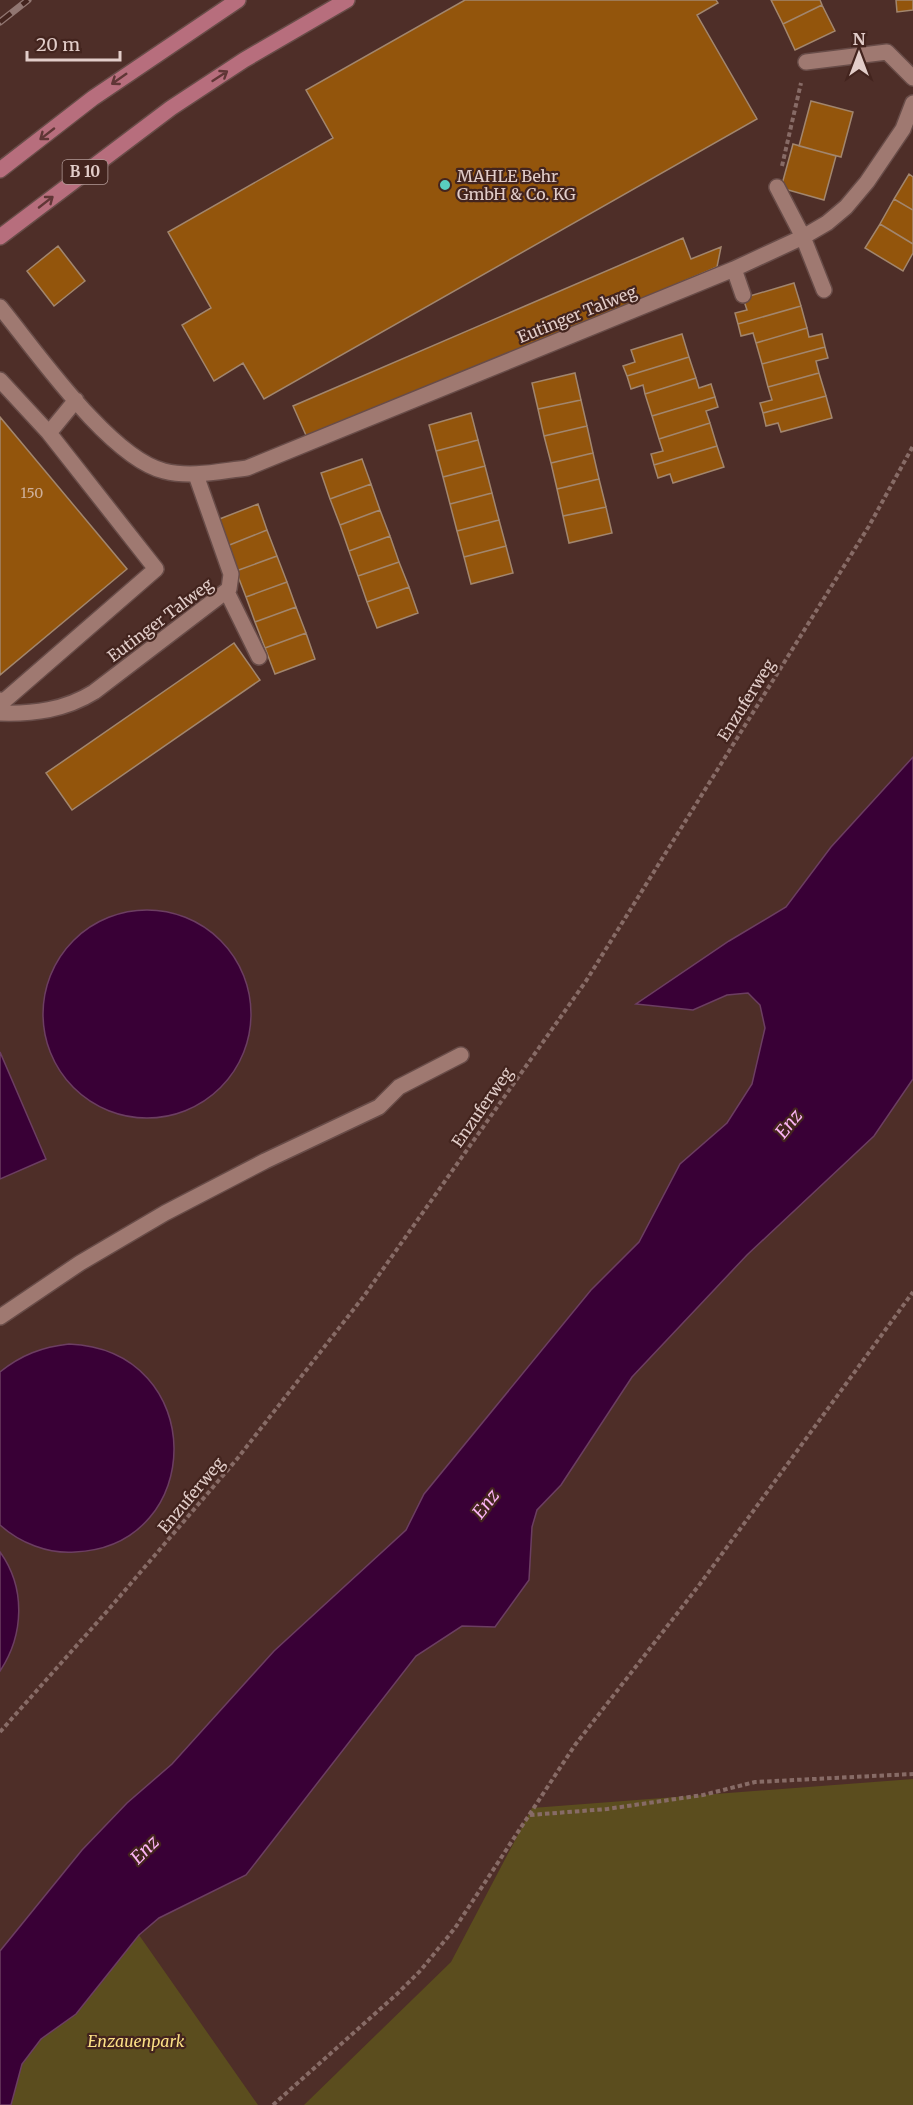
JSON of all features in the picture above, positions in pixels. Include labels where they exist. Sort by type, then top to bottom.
[{"type":"main road","points":[[0,170],[93,98],[237,0]]},
{"type":"main road","name":"B 10","points":[[0,237],[171,108],[244,60],[347,0]]},
{"type":"street","points":[[806,62],[887,52],[913,78]]},
{"type":"street","name":"Eutinger Talweg","points":[[0,307],[76,400],[114,441],[141,462],[164,471],[196,475],[247,468],[734,268],[803,237],[835,216],[857,194],[903,129],[913,103]]},
{"type":"street","points":[[777,187],[803,237],[824,290]]},
{"type":"street","points":[[734,268],[743,295]]},
{"type":"street","points":[[0,380],[49,433],[156,568],[4,701],[0,700]]},
{"type":"street","points":[[49,433],[76,400]]},
{"type":"street","name":"Eutinger Talweg","points":[[0,713],[25,714],[46,711],[80,700],[94,692],[226,592],[231,585],[231,574],[196,475]]},
{"type":"street","points":[[226,592],[259,657]]},
{"type":"street","points":[[0,1317],[80,1263],[165,1213],[265,1161],[379,1107],[399,1087],[461,1055]]},
{"type":"path","points":[[777,187],[806,62]]},
{"type":"path","name":"Enzuferweg","points":[[0,1732],[110,1609],[237,1459],[364,1296],[586,981],[869,526],[913,446]]},
{"type":"path","points":[[273,2105],[369,2020],[421,1970],[454,1928],[575,1745],[700,1584],[913,1292]]},
{"type":"path","points":[[529,1815],[607,1809],[703,1795],[754,1782],[913,1774]]},
{"type":"green space","points":[[913,1779],[913,2105],[304,2105],[451,1962],[532,1808]]},
{"type":"green space","name":"Enzauenpark","points":[[139,1935],[258,2105],[11,2105],[22,2064],[41,2039],[76,2014]]},
{"type":"water","name":"Enz","points":[[913,757],[913,1079],[874,1136],[747,1255],[632,1377],[561,1485],[537,1510],[532,1527],[529,1580],[495,1627],[462,1626],[416,1656],[246,1875],[159,1918],[139,1935],[76,2014],[41,2039],[22,2064],[11,2105],[0,2105],[0,1951],[82,1850],[127,1803],[172,1764],[274,1651],[406,1530],[424,1494],[591,1290],[639,1242],[680,1164],[727,1123],[752,1084],[765,1028],[760,1005],[748,993],[727,995],[693,1010],[636,1004],[729,941],[786,907],[831,847]]},
{"type":"water","points":[[137,910],[157,910],[177,914],[196,922],[221,940],[234,956],[243,974],[251,1004],[247,1044],[243,1054],[234,1072],[221,1088],[205,1101],[177,1114],[157,1118],[137,1118],[117,1114],[98,1106],[81,1095],[66,1080],[47,1044],[43,1024],[43,1004],[47,984],[55,965],[66,948],[81,933],[117,914]]},
{"type":"water","points":[[0,1052],[46,1159],[0,1179]]},
{"type":"water","points":[[69,1344],[115,1354],[148,1378],[167,1411],[174,1448],[168,1485],[149,1518],[118,1542],[75,1552],[55,1551],[35,1546],[16,1537],[0,1525],[0,1372],[32,1353]]},
{"type":"water","points":[[0,1552],[14,1581],[19,1612],[14,1642],[0,1671]]},
{"type":"building","name":"MAHLE Behr GmbH & Co. KG","points":[[465,0],[716,0],[718,3],[697,15],[757,119],[264,399],[243,363],[214,381],[182,325],[211,308],[168,232],[333,138],[306,90]]},
{"type":"building","points":[[771,0],[820,0],[822,5],[783,24]]},
{"type":"building","points":[[896,0],[913,0],[913,10],[897,12]]},
{"type":"building","points":[[822,5],[835,31],[795,50],[783,24]]},
{"type":"building","points":[[811,101],[853,112],[841,157],[799,146]]},
{"type":"building","points":[[793,144],[836,156],[824,200],[781,188]]},
{"type":"building","points":[[909,174],[913,177],[913,210],[894,199]]},
{"type":"building","points":[[894,199],[913,210],[913,244],[880,224]]},
{"type":"building","points":[[880,224],[913,244],[913,253],[903,271],[865,248]]},
{"type":"building","points":[[683,238],[691,259],[721,247],[717,267],[309,442],[293,406]]},
{"type":"building","points":[[58,246],[85,281],[54,306],[27,271]]},
{"type":"building","points":[[794,283],[801,306],[738,324],[735,313],[747,310],[743,298]]},
{"type":"building","points":[[801,306],[807,328],[756,343],[753,333],[741,336],[738,324]]},
{"type":"building","points":[[807,328],[809,337],[822,334],[825,347],[762,364],[756,343]]},
{"type":"building","points":[[682,334],[689,357],[627,376],[623,366],[635,362],[631,350]]},
{"type":"building","points":[[825,347],[828,358],[816,361],[819,373],[768,387],[762,364]]},
{"type":"building","points":[[689,357],[696,378],[645,394],[643,385],[631,389],[627,376]]},
{"type":"building","points":[[575,373],[581,400],[538,409],[532,383]]},
{"type":"building","points":[[819,373],[826,396],[763,413],[760,403],[772,400],[768,387]]},
{"type":"building","points":[[696,378],[699,388],[711,384],[715,397],[652,416],[645,394]]},
{"type":"building","points":[[826,396],[832,418],[781,432],[778,423],[766,426],[763,413]]},
{"type":"building","points":[[715,397],[718,407],[706,411],[710,423],[659,439],[652,416]]},
{"type":"building","points":[[581,400],[587,426],[544,436],[538,409]]},
{"type":"building","points":[[471,413],[478,440],[436,451],[429,425]]},
{"type":"building","points":[[0,417],[127,569],[0,675]]},
{"type":"building","points":[[710,423],[717,446],[654,465],[651,454],[663,451],[659,439]]},
{"type":"building","points":[[587,426],[593,453],[551,463],[544,436]]},
{"type":"building","points":[[478,440],[485,466],[443,477],[436,451]]},
{"type":"building","points":[[717,446],[724,467],[673,483],[670,474],[658,478],[654,465]]},
{"type":"building","points":[[593,453],[599,479],[557,489],[551,463]]},
{"type":"building","points":[[362,459],[371,484],[330,499],[321,473]]},
{"type":"building","points":[[485,466],[492,493],[450,504],[443,477]]},
{"type":"building","points":[[599,479],[606,507],[563,516],[557,489]]},
{"type":"building","points":[[371,484],[380,510],[340,525],[330,499]]},
{"type":"building","points":[[492,493],[499,520],[457,531],[450,504]]},
{"type":"building","points":[[258,504],[267,530],[227,546],[217,520]]},
{"type":"building","points":[[606,507],[612,533],[569,543],[563,516]]},
{"type":"building","points":[[380,510],[390,536],[349,551],[340,525]]},
{"type":"building","points":[[499,520],[506,546],[464,557],[457,531]]},
{"type":"building","points":[[267,530],[277,556],[236,571],[227,546]]},
{"type":"building","points":[[390,536],[399,562],[358,576],[349,551]]},
{"type":"building","points":[[506,546],[513,573],[471,584],[464,557]]},
{"type":"building","points":[[277,556],[287,582],[246,597],[236,571]]},
{"type":"building","points":[[399,562],[409,587],[367,602],[358,576]]},
{"type":"building","points":[[287,582],[296,607],[255,622],[246,597]]},
{"type":"building","points":[[409,587],[418,613],[377,628],[367,602]]},
{"type":"building","points":[[296,607],[306,633],[265,648],[255,622]]},
{"type":"building","points":[[306,633],[315,659],[275,674],[265,648]]},
{"type":"building","points":[[234,643],[260,680],[72,810],[46,773]]},
{"type":"railway","points":[[0,22],[28,0]]},
{"type":"place","name":"MAHLE Behr GmbH & Co. KG","points":[[445,185]]}]
